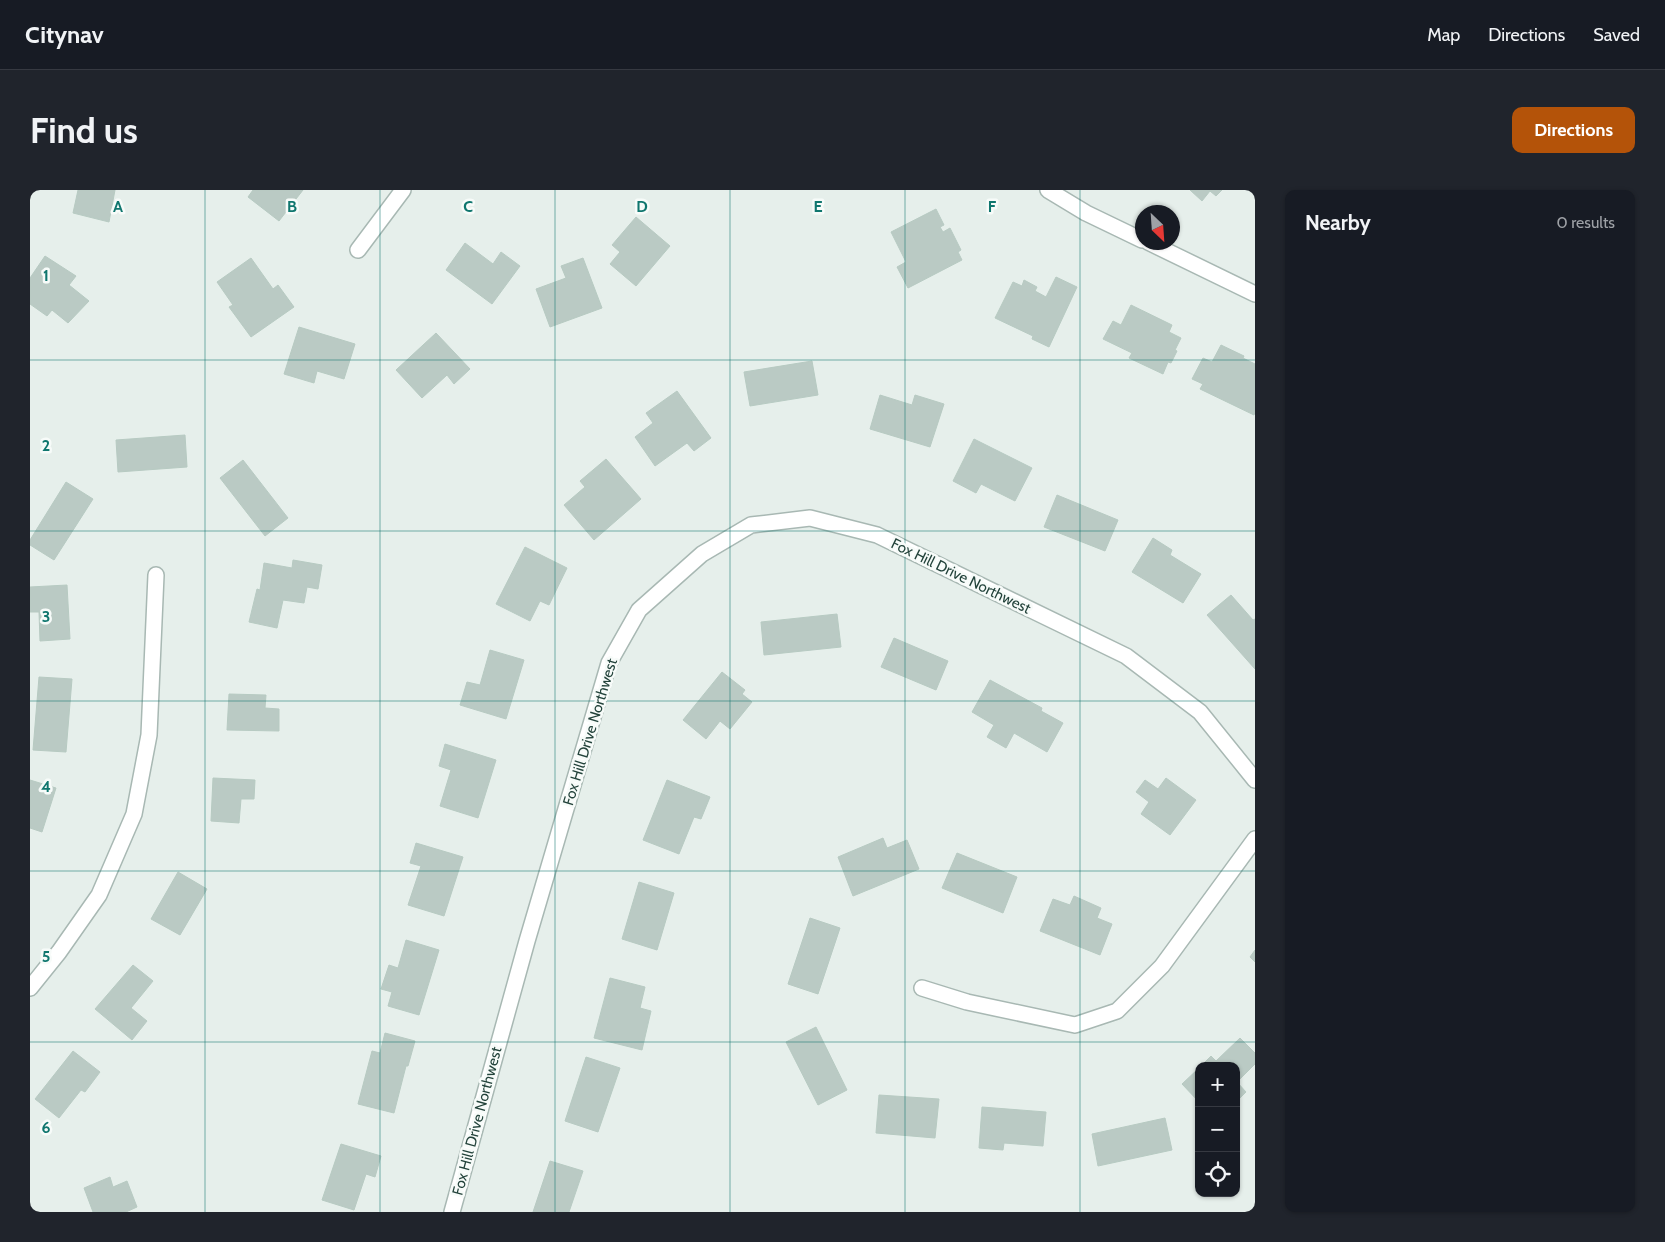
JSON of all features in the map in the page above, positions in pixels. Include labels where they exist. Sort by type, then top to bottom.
[{"type":"street","points":[[358,250],[403,190]]},
{"type":"street","points":[[1048,190],[1086,213],[1135,237]]},
{"type":"street","points":[[1164,250],[1255,294]]},
{"type":"street","name":"Fox Hill Drive Northwest","points":[[452,1212],[527,941],[609,663],[639,610],[702,554],[751,525],[810,518],[877,535],[1126,656],[1200,712],[1255,780]]},
{"type":"street","points":[[30,988],[59,952],[99,895],[134,814],[149,735],[156,575]]},
{"type":"street","points":[[922,988],[967,1002],[1076,1025],[1117,1011],[1162,966],[1255,839]]},
{"type":"building","points":[[78,190],[115,190],[109,222],[73,213]]},
{"type":"building","points":[[253,190],[303,190],[279,221],[248,197]]},
{"type":"building","points":[[1190,190],[1222,190],[1216,196],[1210,191],[1202,201]]},
{"type":"building","points":[[936,209],[944,225],[940,227],[943,232],[950,228],[961,250],[958,252],[962,260],[908,288],[897,267],[906,262],[891,232]]},
{"type":"building","points":[[636,217],[670,246],[636,286],[610,264],[620,252],[612,245]]},
{"type":"building","points":[[465,243],[493,264],[501,252],[520,266],[492,304],[446,270]]},
{"type":"building","points":[[45,256],[76,276],[69,285],[89,301],[68,323],[52,310],[47,316],[30,304],[30,278]]},
{"type":"building","points":[[251,258],[273,289],[278,285],[294,307],[251,337],[229,307],[233,305],[217,282]]},
{"type":"building","points":[[583,258],[602,308],[550,327],[536,289],[566,278],[561,266]]},
{"type":"building","points":[[1056,277],[1077,287],[1049,347],[1032,339],[1033,336],[995,318],[1013,282],[1022,286],[1024,280],[1037,287],[1035,291],[1046,297]]},
{"type":"building","points":[[1131,305],[1172,325],[1169,332],[1181,338],[1171,363],[1168,362],[1163,374],[1129,358],[1132,353],[1103,339],[1113,321],[1121,325]]},
{"type":"building","points":[[299,327],[355,344],[344,379],[317,371],[314,383],[284,374]]},
{"type":"building","points":[[436,333],[470,369],[454,384],[447,375],[422,398],[396,370]]},
{"type":"building","points":[[1221,345],[1244,356],[1243,358],[1255,364],[1254,415],[1200,389],[1203,384],[1192,379],[1203,358],[1212,362]]},
{"type":"building","points":[[812,361],[818,395],[750,406],[744,372]]},
{"type":"building","points":[[677,391],[711,438],[694,451],[687,443],[655,466],[635,437],[653,423],[646,413]]},
{"type":"building","points":[[880,395],[912,405],[915,395],[944,404],[930,447],[870,429]]},
{"type":"building","points":[[185,435],[187,467],[118,472],[116,440]]},
{"type":"building","points":[[974,439],[1032,468],[1015,501],[981,484],[976,493],[953,481]]},
{"type":"building","points":[[606,459],[641,499],[594,540],[564,505],[585,487],[580,481]]},
{"type":"building","points":[[243,460],[288,518],[265,536],[220,478]]},
{"type":"building","points":[[66,482],[93,499],[54,560],[30,545],[30,540]]},
{"type":"building","points":[[1057,495],[1118,520],[1105,551],[1044,527]]},
{"type":"building","points":[[1153,538],[1172,550],[1170,555],[1201,574],[1183,603],[1132,572]]},
{"type":"building","points":[[525,547],[567,568],[549,605],[540,601],[530,621],[496,604]]},
{"type":"building","points":[[293,560],[322,565],[318,589],[307,587],[304,603],[283,600],[277,628],[249,622],[257,589],[260,590],[264,563],[292,568]]},
{"type":"building","points":[[67,585],[70,639],[40,641],[39,612],[30,612],[30,587]]},
{"type":"building","points":[[1231,595],[1253,620],[1255,619],[1255,669],[1207,615]]},
{"type":"building","points":[[837,614],[841,647],[764,655],[761,622]]},
{"type":"building","points":[[894,638],[948,661],[936,690],[881,667]]},
{"type":"building","points":[[490,650],[524,660],[506,719],[460,705],[467,682],[480,685]]},
{"type":"building","points":[[722,672],[745,690],[742,694],[752,702],[730,729],[720,721],[706,739],[683,720]]},
{"type":"building","points":[[39,677],[72,679],[66,752],[33,750]]},
{"type":"building","points":[[990,680],[1042,708],[1041,711],[1063,723],[1047,752],[1014,733],[1006,748],[987,737],[994,725],[972,712]]},
{"type":"building","points":[[229,694],[266,695],[265,708],[279,709],[279,731],[227,730]]},
{"type":"building","points":[[445,744],[496,760],[478,818],[440,806],[451,770],[439,766]]},
{"type":"building","points":[[213,778],[255,780],[254,799],[241,799],[239,823],[211,821]]},
{"type":"building","points":[[1166,778],[1196,800],[1170,835],[1141,814],[1149,802],[1136,792],[1145,780],[1158,789]]},
{"type":"building","points":[[30,780],[56,788],[42,832],[30,828]]},
{"type":"building","points":[[667,780],[710,797],[701,819],[694,817],[679,854],[643,840]]},
{"type":"building","points":[[883,838],[887,848],[907,840],[919,869],[853,896],[838,857]]},
{"type":"building","points":[[416,843],[463,857],[444,916],[408,905],[421,866],[410,863]]},
{"type":"building","points":[[957,853],[1017,877],[1003,913],[942,888]]},
{"type":"building","points":[[178,872],[207,889],[180,935],[151,919]]},
{"type":"building","points":[[639,882],[674,893],[657,950],[622,939]]},
{"type":"building","points":[[1074,896],[1101,908],[1097,918],[1112,924],[1100,955],[1040,931],[1053,899],[1070,905]]},
{"type":"building","points":[[810,918],[840,928],[818,994],[788,984]]},
{"type":"building","points":[[406,940],[439,950],[419,1015],[388,1006],[392,992],[381,989],[389,965],[398,968]]},
{"type":"building","points":[[1255,950],[1255,962],[1250,957]]},
{"type":"building","points":[[133,965],[153,981],[131,1008],[147,1021],[132,1040],[95,1009]]},
{"type":"building","points":[[610,978],[645,987],[640,1008],[651,1011],[642,1050],[594,1038]]},
{"type":"building","points":[[816,1027],[847,1090],[818,1105],[786,1042]]},
{"type":"building","points":[[385,1033],[415,1041],[408,1066],[406,1066],[394,1113],[358,1104],[372,1051],[380,1053]]},
{"type":"building","points":[[1240,1038],[1255,1053],[1255,1064],[1240,1079],[1240,1062],[1205,1062],[1211,1056],[1216,1061]]},
{"type":"building","points":[[73,1051],[100,1072],[85,1092],[81,1090],[59,1118],[35,1099]]},
{"type":"building","points":[[586,1057],[620,1068],[598,1132],[565,1121]]},
{"type":"building","points":[[1195,1072],[1195,1098],[1182,1084]]},
{"type":"building","points":[[1240,1085],[1246,1092],[1240,1098]]},
{"type":"building","points":[[879,1095],[939,1099],[935,1138],[876,1133]]},
{"type":"building","points":[[982,1107],[1046,1112],[1043,1146],[1004,1143],[1003,1150],[979,1148]]},
{"type":"building","points":[[1165,1118],[1172,1150],[1098,1166],[1092,1134]]},
{"type":"building","points":[[341,1144],[381,1156],[375,1177],[366,1174],[354,1210],[322,1200]]},
{"type":"building","points":[[550,1161],[583,1171],[569,1212],[533,1212]]},
{"type":"building","points":[[110,1177],[113,1187],[127,1181],[137,1207],[126,1212],[93,1212],[84,1188]]}]
